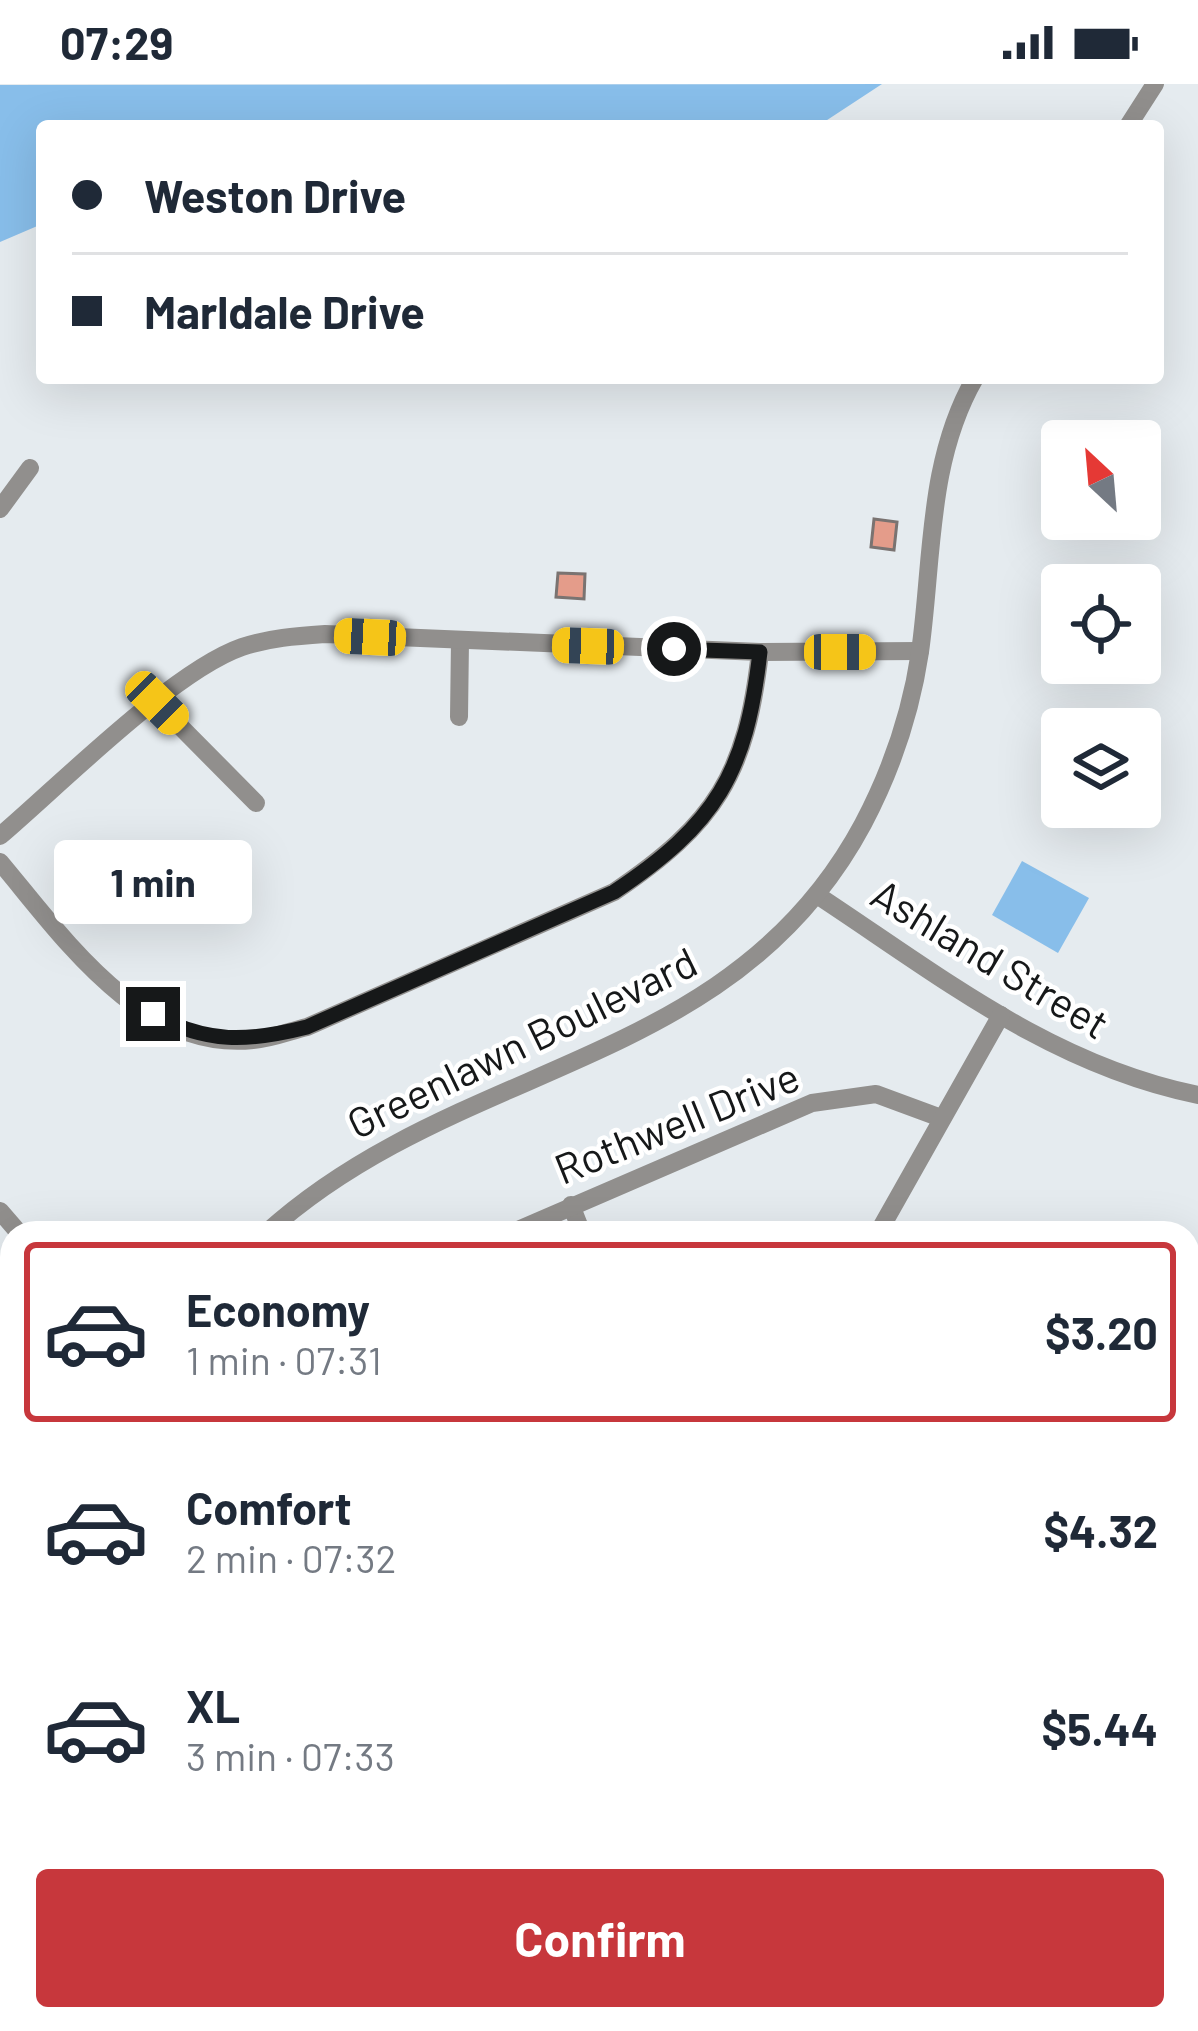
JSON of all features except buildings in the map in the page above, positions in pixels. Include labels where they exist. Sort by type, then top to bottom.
[{"type":"street","points":[[1132,120],[1155,84]]},
{"type":"street","name":"Greenlawn Boulevard","points":[[281,1221],[340,1175],[412,1132],[684,1011],[749,965],[817,895],[878,793],[904,722],[920,651],[947,439],[972,384]]},
{"type":"street","points":[[0,509],[29,468]]},
{"type":"street","points":[[0,836],[196,670],[239,648],[279,637],[760,652],[920,651]]},
{"type":"street","points":[[459,717],[460,641]]},
{"type":"street","points":[[0,862],[87,965],[129,1000],[177,1027],[208,1039],[254,1040],[307,1027],[614,892],[652,867],[717,800],[740,760],[753,718],[760,652]]},
{"type":"street","points":[[157,703],[256,803]]},
{"type":"street","name":"Ashland Street","points":[[817,895],[1001,1015],[1092,1066],[1198,1095]]},
{"type":"street","points":[[885,1221],[1001,1015]]},
{"type":"street","name":"Rothwell Drive","points":[[537,1221],[843,1095],[876,1094],[941,1118]]},
{"type":"street","points":[[571,1205],[578,1221]]},
{"type":"shaded area","points":[[882,84],[827,120],[36,120],[36,227],[0,242],[0,85]]},
{"type":"shaded area","points":[[1022,861],[1089,898],[1058,953],[992,915]]},
{"type":"route","points":[[153,1014],[208,1039],[254,1040],[307,1027],[614,892],[652,867],[717,800],[740,760],[753,718],[760,652],[674,649]]}]
